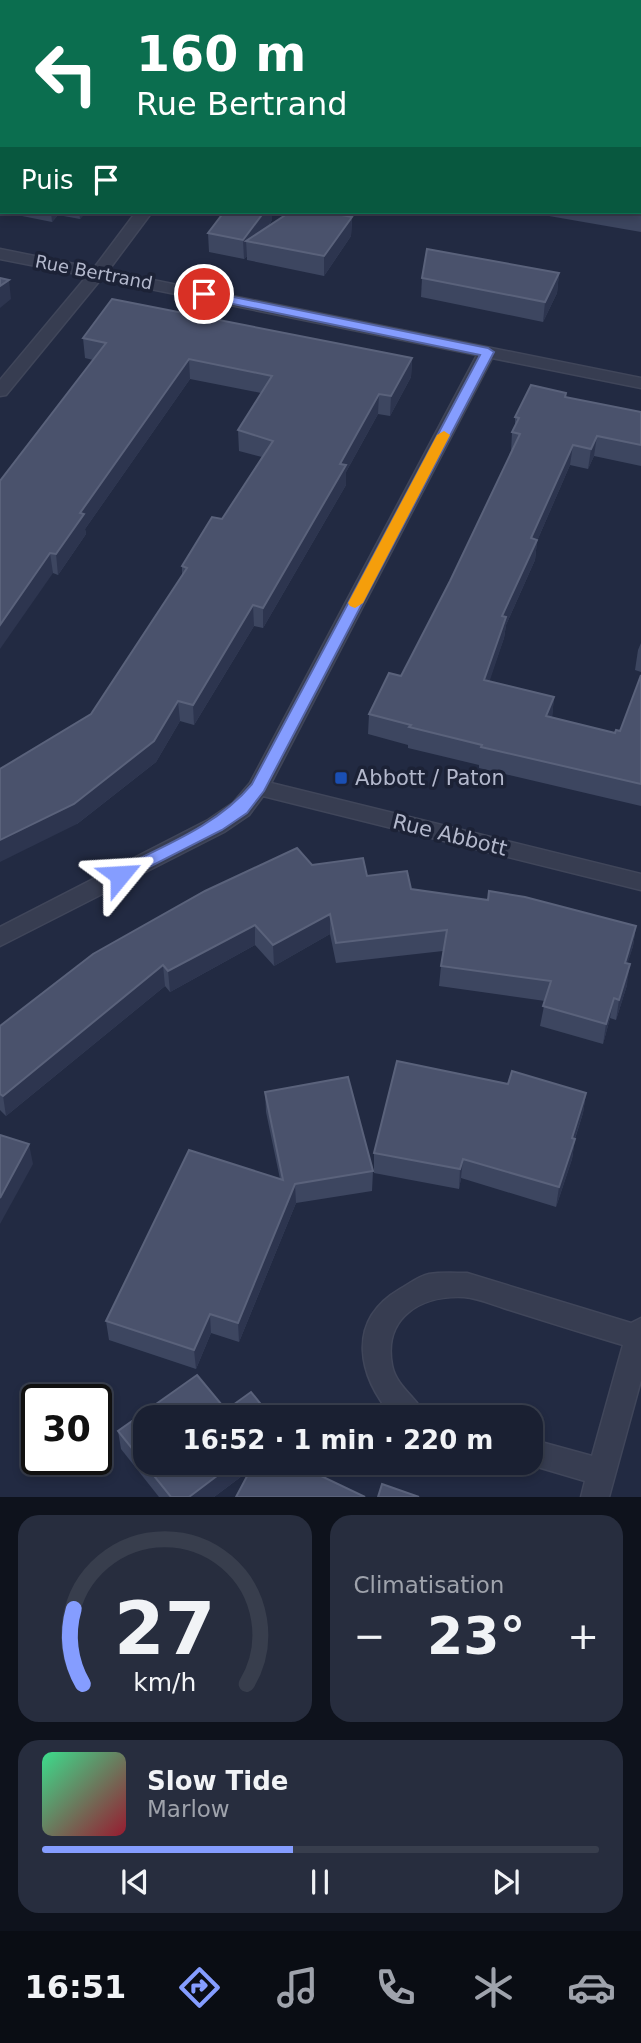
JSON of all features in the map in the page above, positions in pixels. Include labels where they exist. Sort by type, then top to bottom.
[{"type":"street","points":[[0,391],[142,214]]},
{"type":"street","name":"Rue Bertrand","points":[[0,254],[641,383]]},
{"type":"street","points":[[0,937],[216,826],[241,808],[258,787],[488,352]]},
{"type":"street","name":"Rue Abbott","points":[[258,787],[641,882]]},
{"type":"street","points":[[401,1405],[387,1389],[378,1365],[377,1332],[395,1306],[429,1286],[467,1285],[640,1334],[599,1485],[543,1458]]},
{"type":"building","points":[[222,214],[262,214],[243,240],[208,233]]},
{"type":"building","points":[[287,214],[336,214],[352,217],[324,256],[246,241]]},
{"type":"building","points":[[427,249],[559,273],[545,302],[422,278]]},
{"type":"building","points":[[0,278],[9,280],[0,286]]},
{"type":"building","points":[[112,299],[412,358],[391,396],[379,394],[340,464],[346,465],[263,608],[253,605],[193,705],[178,701],[154,741],[74,804],[0,840],[0,769],[91,714],[187,568],[182,566],[212,517],[222,519],[273,441],[238,430],[272,376],[189,359],[80,513],[84,514],[56,554],[50,553],[0,625],[0,481],[106,343],[83,338]]},
{"type":"building","points":[[531,385],[566,393],[565,397],[641,412],[641,445],[597,436],[591,449],[573,445],[531,538],[537,540],[502,616],[506,617],[484,680],[554,697],[546,716],[615,733],[616,730],[620,731],[641,675],[641,784],[481,747],[482,745],[369,714],[389,673],[401,676],[450,581],[520,434],[512,432],[519,418],[515,417]]},
{"type":"building","points":[[297,848],[312,865],[363,858],[367,876],[407,871],[411,889],[488,900],[489,891],[525,897],[636,926],[625,963],[630,964],[619,1000],[614,998],[606,1024],[543,1006],[551,981],[441,966],[447,930],[336,943],[330,914],[273,945],[255,925],[168,971],[163,965],[3,1096],[0,1094],[0,1026],[93,954],[205,891]]},
{"type":"building","points":[[397,1061],[508,1084],[512,1071],[586,1093],[572,1138],[575,1139],[559,1187],[463,1159],[460,1169],[374,1153]]},
{"type":"building","points":[[348,1077],[373,1171],[295,1184],[238,1323],[210,1314],[194,1350],[106,1321],[189,1150],[283,1180],[265,1092]]},
{"type":"building","points":[[0,1135],[29,1144],[0,1198]]},
{"type":"building","points":[[197,1375],[222,1405],[155,1405]]},
{"type":"building","points":[[251,1392],[262,1405],[233,1405]]},
{"type":"building","points":[[133,1420],[133,1450],[118,1431]]},
{"type":"building","points":[[153,1475],[218,1475],[189,1497],[171,1497]]},
{"type":"building","points":[[248,1475],[319,1475],[365,1497],[236,1497]]},
{"type":"building","points":[[382,1484],[419,1497],[378,1497]]},
{"type":"slow traffic","points":[[355,603],[444,435]]},
{"type":"place","name":"Abbott / Paton","points":[[341,778]]},
{"type":"route","points":[[120,875],[216,826],[241,808],[258,787],[488,352],[204,294]]}]
